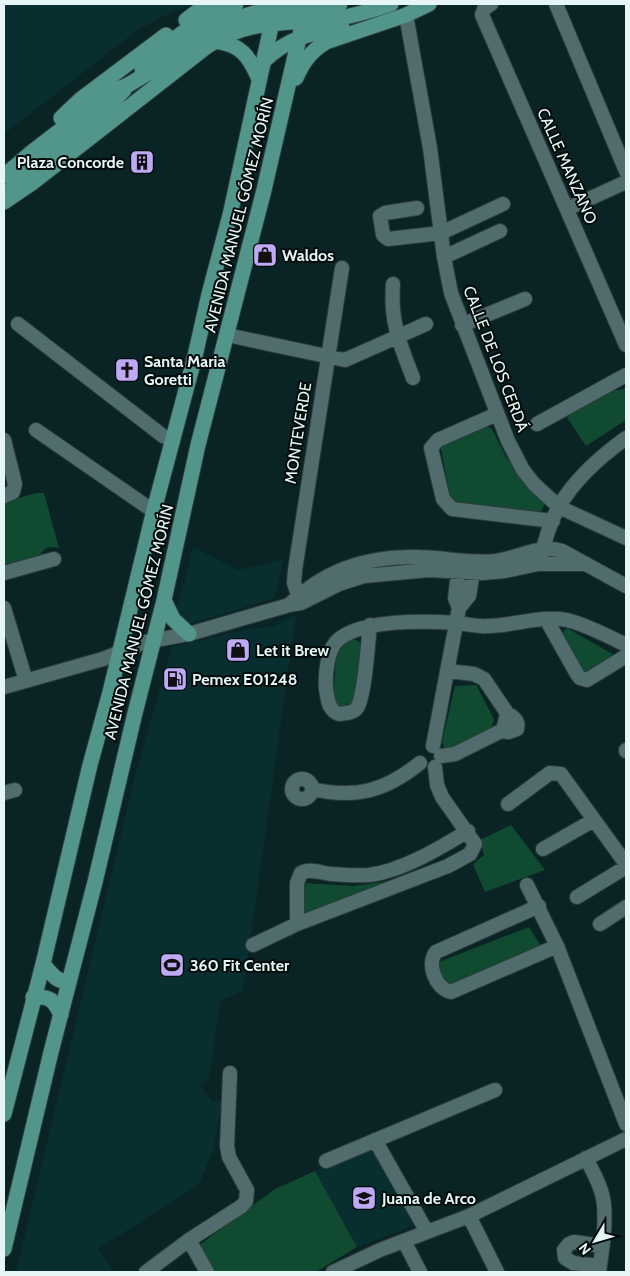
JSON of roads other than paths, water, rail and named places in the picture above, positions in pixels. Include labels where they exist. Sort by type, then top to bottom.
[{"type":"main road","points":[[32,152],[49,129],[81,99],[207,4]]},
{"type":"main road","points":[[4,202],[17,179],[111,104],[145,65],[203,19],[236,4]]},
{"type":"main road","points":[[306,11],[340,4]]},
{"type":"main road","points":[[4,176],[110,92],[128,85],[158,67],[224,22],[239,16],[275,12],[306,11],[356,15],[391,4]]},
{"type":"main road","points":[[264,60],[274,51],[300,37],[429,4]]},
{"type":"main road","points":[[285,102],[304,63],[316,48],[326,42],[409,10]]},
{"type":"main road","name":"AVENIDA MANUEL GÓMEZ MORÍN","points":[[4,1249],[68,983],[95,882],[164,600],[198,444],[227,335],[306,11]]},
{"type":"main road","points":[[4,202],[32,183],[214,41],[275,12]]},
{"type":"main road","name":"AVENIDA MANUEL GÓMEZ MORÍN","points":[[4,1114],[154,510],[195,356],[248,138],[259,79],[275,12]]},
{"type":"main road","points":[[214,41],[226,42],[245,54],[259,79]]},
{"type":"main road","points":[[205,313],[215,329],[227,335]]},
{"type":"main road","points":[[195,356],[208,354],[220,363]]},
{"type":"main road","points":[[164,600],[174,619],[190,634]]},
{"type":"main road","points":[[42,964],[59,981],[68,983]]},
{"type":"main road","points":[[33,997],[48,998],[56,1005],[61,1015]]},
{"type":"street","name":"CALLE MANZANO","points":[[490,4],[484,9],[482,15],[626,345]]},
{"type":"street","points":[[556,4],[626,171]]},
{"type":"street","name":"CALLE DE LOS CERDÁ","points":[[409,10],[444,257],[451,293],[497,414],[514,454],[534,484],[559,507],[626,538]]},
{"type":"street","points":[[567,209],[626,182]]},
{"type":"street","points":[[417,208],[385,212],[380,216],[382,235],[388,239],[441,233],[504,204]]},
{"type":"street","points":[[444,257],[500,231]]},
{"type":"street","name":"MONTEVERDE","points":[[296,601],[295,570],[342,268]]},
{"type":"street","points":[[393,284],[392,308],[397,337],[413,378]]},
{"type":"street","points":[[462,325],[525,300]]},
{"type":"street","points":[[18,324],[164,436],[173,440]]},
{"type":"street","points":[[227,335],[327,358],[345,360],[426,324]]},
{"type":"street","points":[[537,424],[626,375]]},
{"type":"street","points":[[497,414],[438,440],[432,445],[443,499],[452,509],[553,521]]},
{"type":"street","points":[[36,430],[154,510]]},
{"type":"street","points":[[538,564],[559,507],[580,478],[626,438]]},
{"type":"street","points":[[4,440],[15,484],[15,489],[7,495]]},
{"type":"street","points":[[474,567],[551,548],[562,551],[626,586]]},
{"type":"street","points":[[4,687],[118,653],[133,646],[190,634],[296,601],[309,586],[344,567],[365,562],[415,557],[459,566],[505,571],[538,564],[584,564]]},
{"type":"street","points":[[4,574],[54,559]]},
{"type":"street","points":[[459,566],[455,598],[460,608]]},
{"type":"street","points":[[253,945],[297,924],[448,866],[470,854],[475,844],[468,831],[449,809],[437,785],[436,756],[448,671],[460,608],[469,596],[474,567]]},
{"type":"street","points":[[4,608],[26,681]]},
{"type":"street","points":[[546,619],[577,674],[584,680],[626,656]]},
{"type":"street","points":[[370,626],[362,691],[358,707],[354,711],[339,714],[328,704],[326,669],[330,653],[337,640],[350,632],[370,626],[406,623],[457,623],[494,626],[546,619],[567,620],[626,645]]},
{"type":"street","points":[[436,756],[425,747],[420,752],[420,763],[425,767],[436,756],[455,754],[501,731],[504,727],[507,713],[484,678],[474,674],[448,671]]},
{"type":"street","points":[[312,789],[333,794],[365,792],[403,776],[420,763]]},
{"type":"street","points":[[508,804],[550,772],[561,774],[626,865],[577,897]]},
{"type":"street","points":[[543,849],[594,820]]},
{"type":"street","points":[[297,924],[297,883],[301,874],[310,871],[330,874],[368,875],[398,867],[468,831]]},
{"type":"street","points":[[398,867],[404,883]]},
{"type":"street","points":[[527,885],[539,906],[557,946],[626,1124]]},
{"type":"street","points":[[539,906],[436,952],[430,966],[441,987],[447,991],[454,992],[557,946]]},
{"type":"street","points":[[600,924],[626,907]]},
{"type":"street","points":[[146,1272],[189,1240],[242,1206],[246,1201],[247,1190],[229,1157],[227,1146],[230,1073]]},
{"type":"street","points":[[326,1161],[495,1090]]},
{"type":"street","points":[[334,1272],[380,1250],[469,1216],[626,1139]]},
{"type":"street","points":[[375,1140],[427,1232]]},
{"type":"street","points":[[586,1158],[596,1179],[604,1205],[602,1246],[599,1269],[570,1262],[566,1258],[564,1250],[574,1242],[602,1246]]},
{"type":"street","points":[[469,1216],[497,1272]]},
{"type":"street","points":[[189,1240],[207,1272]]},
{"type":"street","points":[[404,1241],[420,1272]]},
{"type":"place","name":"Plaza Concorde","points":[[142,162]]},
{"type":"place","name":"Waldos","points":[[265,255]]},
{"type":"place","name":"Santa Maria Goretti","points":[[127,370]]},
{"type":"place","name":"Let it Brew","points":[[238,650]]},
{"type":"place","name":"Pemex E01248","points":[[175,679]]},
{"type":"place","name":"360 Fit Center","points":[[172,965]]},
{"type":"place","name":"Juana de Arco","points":[[364,1198]]}]
